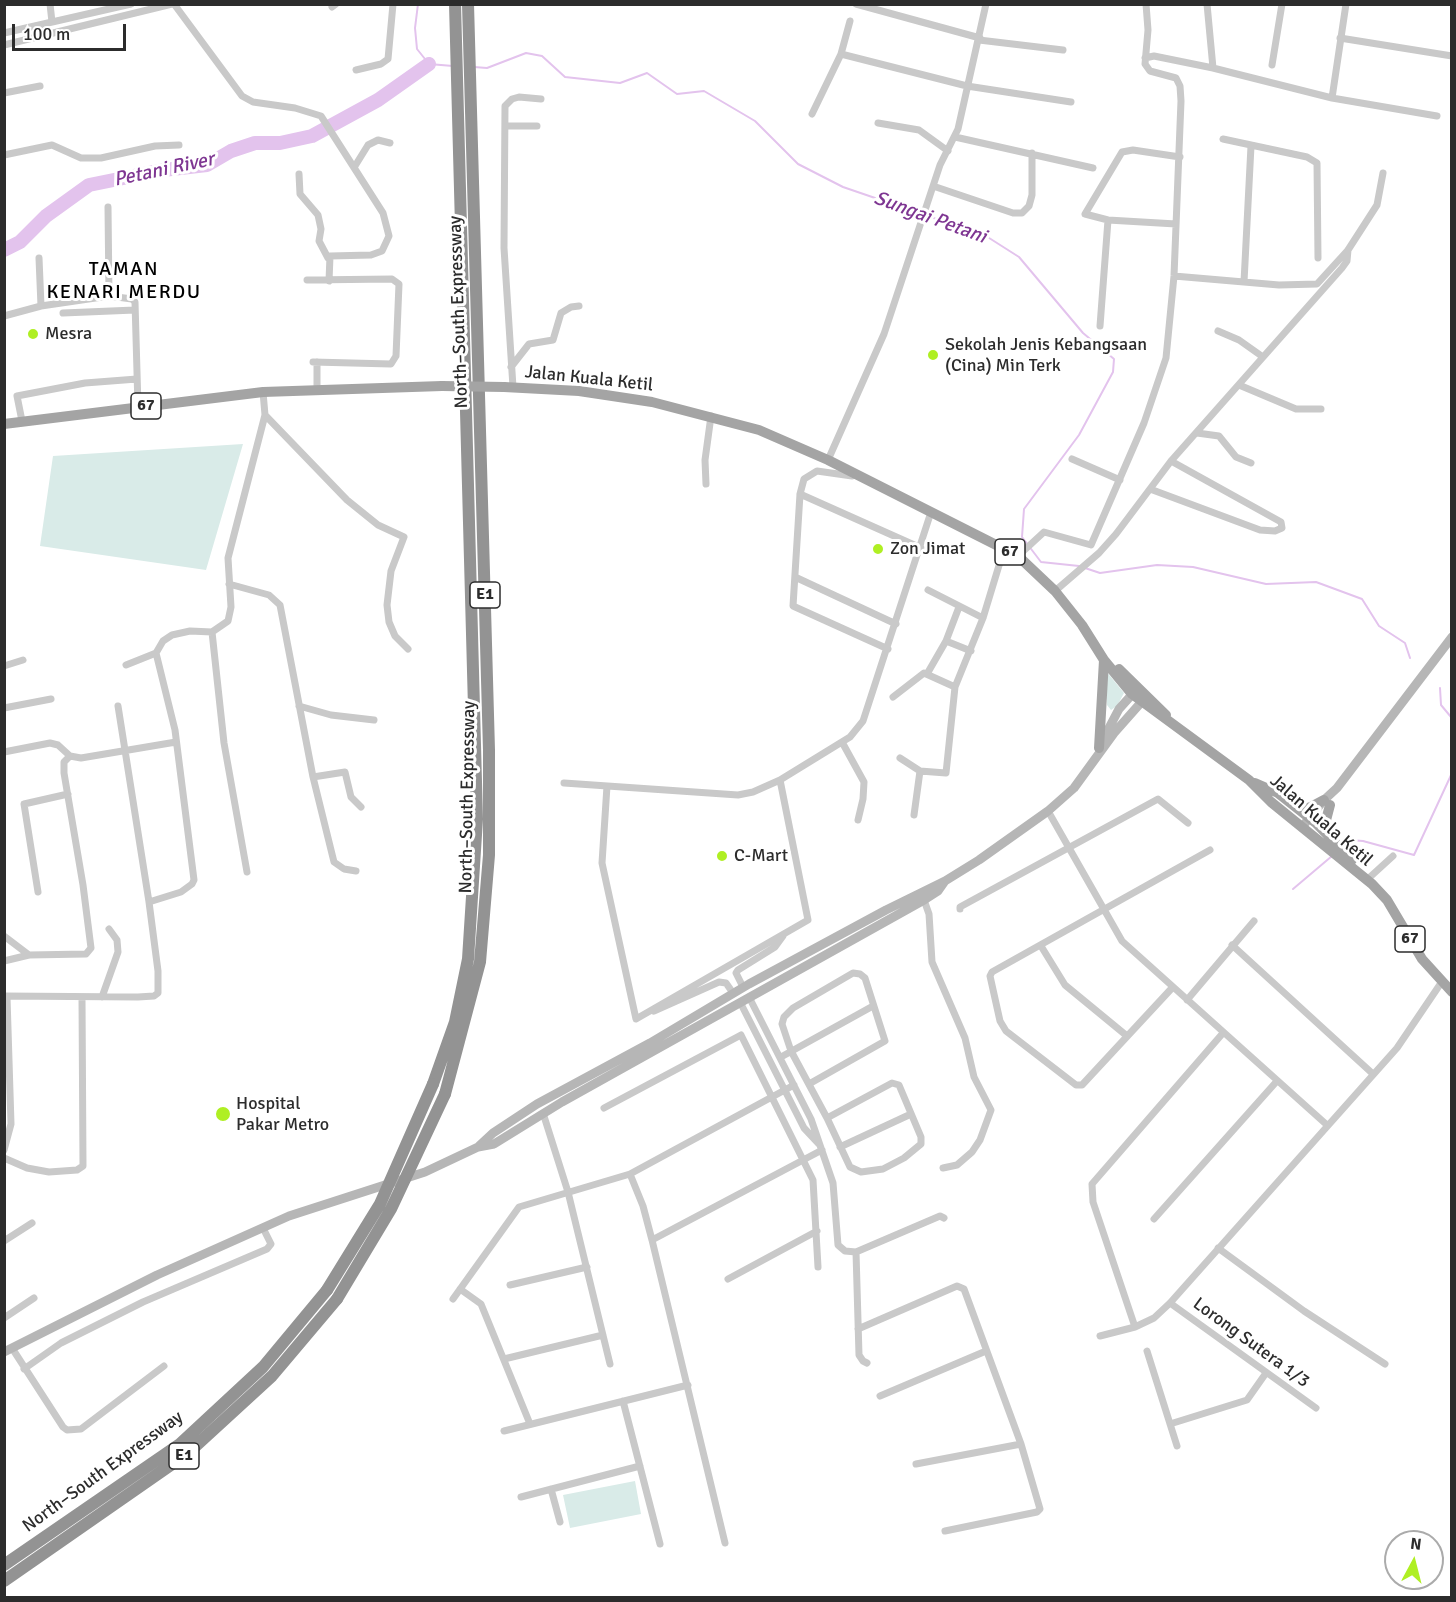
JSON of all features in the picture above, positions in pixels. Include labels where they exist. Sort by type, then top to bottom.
[{"type":"highway","name":"North–South Expressway","points":[[4,1564],[180,1444],[263,1367],[332,1294],[380,1204],[434,1084],[455,1022],[468,959],[477,819],[455,4]]},
{"type":"highway","name":"North–South Expressway","points":[[4,1581],[189,1453],[272,1376],[391,1209],[445,1094],[480,962],[489,855],[489,750],[468,4]]},
{"type":"main road","name":"Jalan Kuala Ketil","points":[[4,424],[263,392],[442,386],[579,391],[652,402],[711,416],[774,435],[1004,549],[1021,552],[1139,695]]},
{"type":"main road","points":[[1305,830],[1452,637]]},
{"type":"main road","name":"Jalan Kuala Ketil","points":[[1098,648],[1104,660],[1139,695],[1181,731],[1249,780],[1270,802],[1305,830],[1333,844]]},
{"type":"main road","points":[[1099,748],[1104,660]]},
{"type":"main road","points":[[1092,763],[1108,728],[1139,695]]},
{"type":"main road","points":[[478,1147],[493,1133],[537,1104],[650,1043],[743,987],[895,905],[945,881],[1048,811],[1074,788],[1139,695]]},
{"type":"main road","name":"Jalan Kuala Ketil","points":[[1249,780],[1278,793],[1313,821],[1345,858],[1371,880],[1387,900],[1422,958],[1441,983],[1452,992]]},
{"type":"main road","points":[[1294,806],[1309,808],[1327,802]]},
{"type":"main road","points":[[1327,802],[1325,824],[1333,844]]},
{"type":"main road","points":[[8,1350],[157,1275],[263,1228],[334,1200],[425,1172],[478,1147],[494,1144],[543,1113],[924,900],[938,891],[945,881]]},
{"type":"main road","points":[[743,987],[749,997]]},
{"type":"main road","points":[[733,993],[740,1002]]},
{"type":"street","points":[[50,4],[52,22]]},
{"type":"street","points":[[4,33],[108,7],[131,4]]},
{"type":"street","points":[[4,45],[173,4],[242,96],[252,102],[295,108],[321,116],[333,131],[384,213],[388,242],[378,254],[333,255],[328,258]]},
{"type":"street","points":[[356,70],[381,64],[388,59],[393,4]]},
{"type":"street","points":[[856,4],[979,39],[1063,50]]},
{"type":"street","points":[[828,460],[884,334],[933,186],[955,137],[986,4]]},
{"type":"street","points":[[1091,545],[1120,480],[1167,358],[1180,157],[1180,86],[1173,76],[1150,71],[1145,58],[1148,30],[1146,4]]},
{"type":"street","points":[[1207,4],[1213,68]]},
{"type":"street","points":[[1272,65],[1282,4]]},
{"type":"street","points":[[1332,98],[1346,4]]},
{"type":"street","points":[[812,114],[842,54],[850,21]]},
{"type":"street","points":[[1340,38],[1452,56]]},
{"type":"street","points":[[842,54],[968,86],[1071,102]]},
{"type":"street","points":[[1145,58],[1154,56],[1213,68],[1332,98],[1437,116]]},
{"type":"street","points":[[4,93],[40,86]]},
{"type":"street","points":[[508,387],[512,367],[504,248],[505,106],[507,102],[519,97],[541,99]]},
{"type":"street","points":[[878,123],[919,130],[948,151]]},
{"type":"street","points":[[505,126],[537,126]]},
{"type":"street","points":[[955,137],[1093,168]]},
{"type":"street","points":[[1223,139],[1307,157],[1317,163],[1318,258]]},
{"type":"street","points":[[355,166],[374,142],[390,143]]},
{"type":"street","points":[[4,155],[52,145],[81,158],[101,159],[155,146],[179,145]]},
{"type":"street","points":[[1244,282],[1251,146]]},
{"type":"street","points":[[1176,225],[1108,220],[1085,214],[1117,155],[1134,150],[1180,157]]},
{"type":"street","points":[[933,186],[991,206],[1022,213],[1029,206],[1032,195],[1032,153]]},
{"type":"street","points":[[1174,276],[1313,285],[1329,273],[1348,250],[1377,205],[1383,173]]},
{"type":"street","points":[[299,174],[300,194],[318,215],[321,229],[319,241],[328,258],[329,281]]},
{"type":"street","points":[[108,207],[110,296]]},
{"type":"street","points":[[1100,326],[1108,220]]},
{"type":"street","points":[[1055,591],[1097,555],[1171,461],[1342,268],[1347,261],[1348,250]]},
{"type":"street","points":[[39,258],[41,306]]},
{"type":"street","points":[[307,280],[397,280],[396,356],[388,365],[315,362],[317,390]]},
{"type":"street","points":[[4,316],[41,306],[110,296],[132,298],[135,310],[138,407]]},
{"type":"street","points":[[512,367],[529,344],[553,340],[561,313],[571,307],[579,306]]},
{"type":"street","points":[[63,313],[135,310]]},
{"type":"street","points":[[1218,331],[1263,357]]},
{"type":"street","points":[[22,422],[17,396],[85,383],[137,379]]},
{"type":"street","points":[[1239,385],[1296,409],[1321,409]]},
{"type":"street","points":[[126,665],[156,653],[172,634],[190,631],[212,633],[228,621],[230,584],[228,558],[265,415],[263,392]]},
{"type":"street","points":[[265,415],[347,500],[378,525],[404,537],[391,571],[387,605],[389,622],[395,636],[408,649]]},
{"type":"street","points":[[706,484],[705,460],[711,416]]},
{"type":"street","points":[[1197,433],[1220,436],[1236,457],[1251,463]]},
{"type":"street","points":[[1072,459],[1120,480]]},
{"type":"street","points":[[1150,489],[1260,530],[1275,531],[1282,528],[1281,522],[1171,461]]},
{"type":"street","points":[[864,478],[817,471],[804,479],[800,494],[793,606],[888,649]]},
{"type":"street","points":[[800,494],[921,548]]},
{"type":"street","points":[[564,783],[721,796],[753,792],[780,780],[850,737],[863,722],[931,512]]},
{"type":"street","points":[[1021,552],[1036,537],[1048,532],[1091,545],[1097,555]]},
{"type":"street","points":[[900,758],[921,771],[946,772],[955,687],[983,618],[1004,549]]},
{"type":"street","points":[[795,577],[896,624]]},
{"type":"street","points":[[230,584],[269,595],[279,602],[313,777],[334,862],[344,869],[356,871]]},
{"type":"street","points":[[928,590],[983,618]]},
{"type":"street","points":[[927,674],[946,641],[959,607]]},
{"type":"street","points":[[212,633],[224,743],[247,872]]},
{"type":"street","points":[[946,641],[971,651]]},
{"type":"street","points":[[149,902],[181,892],[194,880],[176,742],[156,653]]},
{"type":"street","points":[[4,666],[23,660]]},
{"type":"street","points":[[894,697],[920,675],[927,674],[955,687]]},
{"type":"street","points":[[4,708],[51,699]]},
{"type":"street","points":[[4,1149],[10,1132],[6,996],[82,998],[154,996],[158,993],[158,971],[149,902],[127,750],[118,706]]},
{"type":"street","points":[[299,706],[331,715],[374,720]]},
{"type":"street","points":[[4,752],[50,743],[58,745],[70,756],[81,758],[176,742]]},
{"type":"street","points":[[842,742],[864,782],[858,820]]},
{"type":"street","points":[[4,962],[29,955],[86,954],[91,948],[63,767],[70,756]]},
{"type":"street","points":[[914,815],[921,771]]},
{"type":"street","points":[[313,777],[345,772],[351,797],[361,807]]},
{"type":"street","points":[[607,786],[603,868],[636,1019],[808,920],[780,780]]},
{"type":"street","points":[[38,892],[24,804],[68,794]]},
{"type":"street","points":[[960,909],[1159,798],[1188,823]]},
{"type":"street","points":[[1048,811],[1122,941],[1327,1125]]},
{"type":"street","points":[[1172,988],[1082,1085],[1076,1084],[1006,1031],[1000,1021],[990,976],[1210,850]]},
{"type":"street","points":[[1371,880],[1393,856]]},
{"type":"street","points":[[924,900],[929,915],[932,962],[965,1038],[974,1077],[991,1110],[980,1140],[972,1152],[957,1165],[943,1168]]},
{"type":"street","points":[[1187,1000],[1254,921]]},
{"type":"street","points":[[102,997],[119,945],[109,928]]},
{"type":"street","points":[[743,987],[736,974],[738,970],[775,947],[784,934]]},
{"type":"street","points":[[4,936],[29,955]]},
{"type":"street","points":[[1232,945],[1373,1074]]},
{"type":"street","points":[[1041,946],[1065,984],[1127,1036]]},
{"type":"street","points":[[809,1084],[884,1043],[885,1039],[865,978],[853,974],[793,1008],[784,1017],[782,1024],[791,1052],[827,1118],[850,1167],[856,1171],[870,1172],[882,1169],[904,1158],[921,1144],[921,1137],[901,1087],[894,1083],[827,1118]]},
{"type":"street","points":[[650,1011],[661,1010],[719,981],[726,983],[733,993]]},
{"type":"street","points":[[1100,1336],[1135,1327],[1154,1318],[1170,1303],[1396,1048],[1441,983]]},
{"type":"street","points":[[749,997],[811,1119],[833,1183],[838,1245],[845,1251],[856,1252],[940,1216],[944,1218]]},
{"type":"street","points":[[4,1158],[27,1168],[49,1172],[77,1170],[83,1166],[82,998]]},
{"type":"street","points":[[740,1002],[804,1128],[820,1147]]},
{"type":"street","points":[[781,1058],[873,1006]]},
{"type":"street","points":[[1135,1327],[1093,1202],[1092,1184],[1224,1033]]},
{"type":"street","points":[[604,1108],[741,1035],[813,1180],[818,1267]]},
{"type":"street","points":[[1154,1219],[1277,1081]]},
{"type":"street","points":[[453,1299],[513,1212],[526,1203],[630,1174],[795,1085]]},
{"type":"street","points":[[543,1113],[568,1191],[610,1364]]},
{"type":"street","points":[[840,1147],[911,1114]]},
{"type":"street","points":[[652,1240],[820,1147]]},
{"type":"street","points":[[630,1174],[643,1206],[652,1240],[725,1543]]},
{"type":"street","points":[[4,1241],[32,1223]]},
{"type":"street","points":[[24,1369],[61,1343],[152,1298],[267,1249],[270,1244],[263,1228]]},
{"type":"street","points":[[728,1279],[817,1232]]},
{"type":"street","points":[[1218,1248],[1304,1311],[1385,1364]]},
{"type":"street","points":[[856,1252],[859,1354],[863,1362],[867,1362]]},
{"type":"street","points":[[510,1285],[587,1267]]},
{"type":"street","points":[[858,1329],[957,1286],[962,1287],[1021,1444],[1040,1504],[1037,1512],[945,1531]]},
{"type":"street","points":[[460,1289],[481,1304],[530,1424]]},
{"type":"street","points":[[4,1318],[34,1299]]},
{"type":"street","name":"Lorong Sutera 1/3","points":[[1170,1303],[1316,1408]]},
{"type":"street","points":[[504,1359],[603,1335]]},
{"type":"street","points":[[8,1350],[24,1369],[63,1427],[74,1431],[81,1429],[164,1366]]},
{"type":"street","points":[[1147,1351],[1177,1446]]},
{"type":"street","points":[[880,1396],[986,1352]]},
{"type":"street","points":[[1170,1424],[1246,1400],[1266,1372]]},
{"type":"street","points":[[504,1431],[688,1385]]},
{"type":"street","points":[[623,1401],[660,1544]]},
{"type":"street","points":[[916,1464],[1021,1444]]},
{"type":"street","points":[[521,1497],[639,1466]]},
{"type":"street","points":[[550,1489],[560,1522]]},
{"type":"shaded area","points":[[243,444],[206,570],[40,546],[53,456]]},
{"type":"shaded area","points":[[1106,671],[1124,693],[1117,706],[1111,710],[1107,705]]},
{"type":"shaded area","points":[[635,1481],[641,1514],[570,1528],[563,1495]]},
{"type":"waterway","points":[[418,4],[415,28],[417,49],[429,64],[453,66]]},
{"type":"waterway","name":"Sungai Petani","points":[[474,67],[487,68],[526,53],[542,56],[565,77],[620,83],[647,73],[677,94],[704,91],[755,121],[798,164],[843,187],[986,236],[1019,257],[1083,333],[1114,359],[1113,372],[1079,435],[1024,509],[1022,537],[1041,562],[1079,566]]},
{"type":"waterway","name":"Petani River","points":[[4,250],[20,242],[46,216],[89,185],[163,170],[207,165],[231,151],[255,143],[280,143],[312,136],[378,100],[429,64]]},
{"type":"waterway","name":"Sungai Petani","points":[[1085,568],[1100,573],[1157,565],[1193,567],[1266,584],[1316,582],[1362,599],[1379,626],[1405,643],[1410,658]]},
{"type":"waterway","name":"Sungai Petani","points":[[1440,688],[1441,705],[1451,717],[1452,726]]},
{"type":"waterway","points":[[1343,846],[1350,840],[1363,841],[1414,855],[1452,773]]},
{"type":"waterway","points":[[1293,889],[1332,856]]},
{"type":"place","name":"Mesra","points":[[33,334]]},
{"type":"place","name":"Sekolah Jenis Kebangsaan (Cina) Min Terk","points":[[933,355]]},
{"type":"place","name":"Zon Jimat","points":[[878,549]]},
{"type":"place","name":"C-Mart","points":[[722,856]]},
{"type":"place","name":"Hospital Pakar Metro","points":[[223,1114]]},
{"type":"district","name":"TAMAN KENARI MERDU","points":[[124,282]]}]
